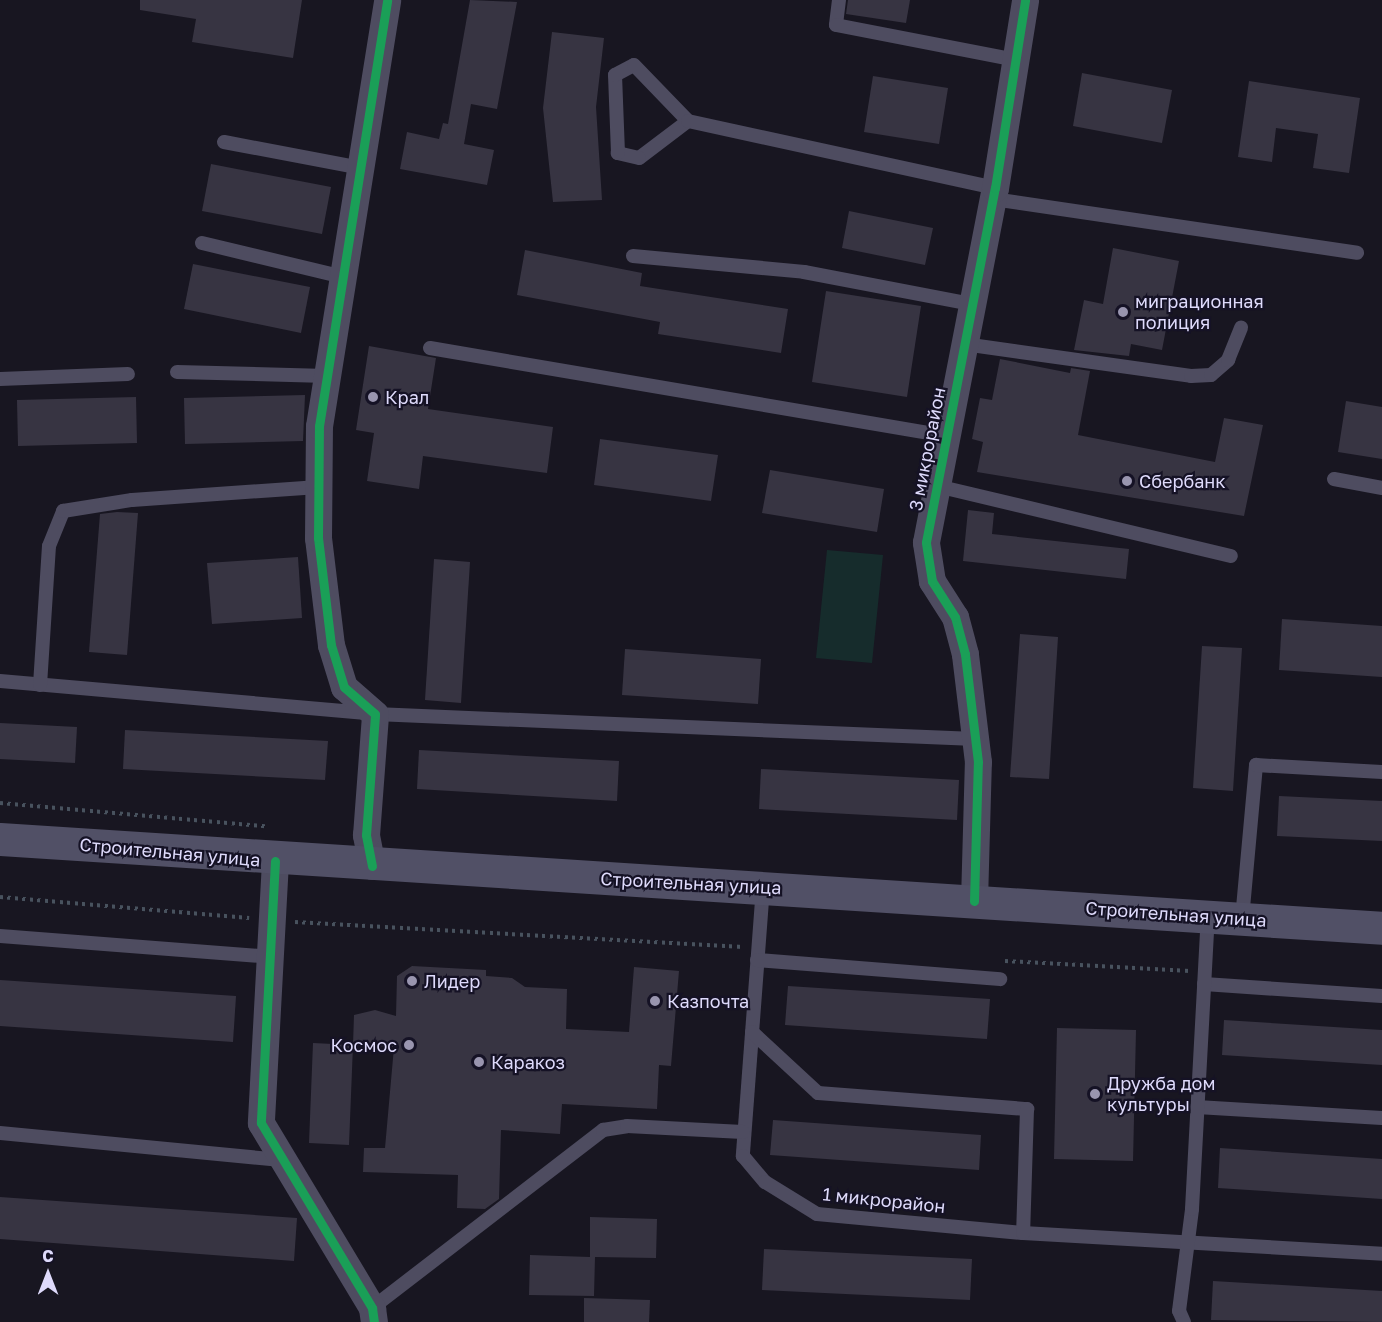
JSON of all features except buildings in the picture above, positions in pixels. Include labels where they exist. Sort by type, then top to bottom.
[{"type":"main road","name":"Строительная улица","points":[[0,839],[275,861],[763,887],[1382,928]]},
{"type":"street","points":[[372,867],[366,835],[375,714],[344,687],[331,645],[319,488],[327,376],[387,0]]},
{"type":"street","name":"3 микрорайон","points":[[974,901],[975,739],[965,654],[955,617],[932,581],[926,542],[994,194],[1025,0]]},
{"type":"street","points":[[275,861],[272,957],[261,1123],[279,1160],[373,1315]]},
{"type":"lane","points":[[839,0],[836,25],[1016,60]]},
{"type":"lane","points":[[688,121],[639,158],[618,153],[615,75],[634,65],[688,121],[994,194],[1357,253]]},
{"type":"lane","points":[[224,142],[361,168]]},
{"type":"lane","points":[[201,243],[344,277]]},
{"type":"lane","points":[[633,256],[804,272],[972,304]]},
{"type":"lane","points":[[964,344],[1191,376],[1211,375],[1228,360],[1240,327]]},
{"type":"lane","points":[[430,348],[946,436]]},
{"type":"lane","points":[[177,372],[327,376]]},
{"type":"lane","points":[[0,379],[128,374]]},
{"type":"lane","points":[[1334,479],[1382,488]]},
{"type":"lane","points":[[937,486],[1231,556]]},
{"type":"lane","points":[[40,685],[49,546],[63,511],[132,500],[319,488]]},
{"type":"lane","points":[[0,681],[375,714],[975,739]]},
{"type":"lane","points":[[1242,919],[1256,765],[1382,772]]},
{"type":"lane","name":"1 микрорайон","points":[[763,887],[743,1156],[765,1182],[817,1214],[1023,1233],[1185,1239],[1382,1254]]},
{"type":"lane","points":[[1184,1322],[1179,1311],[1185,1239],[1192,1209],[1208,917]]},
{"type":"lane","points":[[0,936],[272,957]]},
{"type":"lane","points":[[758,954],[1000,979]]},
{"type":"lane","points":[[1205,978],[1382,996]]},
{"type":"lane","points":[[752,1032],[818,1093],[1027,1109],[1023,1233]]},
{"type":"lane","points":[[1197,1107],[1382,1118]]},
{"type":"lane","points":[[373,1315],[603,1130],[627,1126],[743,1132]]},
{"type":"lane","points":[[0,1133],[279,1160]]},
{"type":"path","points":[[0,897],[191,909],[273,921],[758,954]]},
{"type":"path","points":[[993,960],[1205,978]]},
{"type":"green space","points":[[827,550],[883,555],[872,663],[816,658]]},
{"type":"cycle path","points":[[372,866],[366,835],[375,714],[344,687],[331,645],[318,538],[319,426],[387,0]]},
{"type":"cycle path","points":[[974,901],[978,762],[965,654],[955,617],[932,581],[926,542],[995,188],[1025,0]]},
{"type":"cycle path","points":[[275,861],[261,1123],[372,1308],[374,1322]]},
{"type":"place","name":"миграционная полиция","points":[[1123,312]]},
{"type":"place","name":"Крал","points":[[373,397]]},
{"type":"place","name":"Сбербанк","points":[[1127,481]]},
{"type":"place","name":"Лидер","points":[[412,981]]},
{"type":"place","name":"Казпочта","points":[[655,1001]]},
{"type":"place","name":"Космос","points":[[409,1045]]},
{"type":"place","name":"Каракоз","points":[[479,1062]]},
{"type":"place","name":"Дружба дом культуры","points":[[1095,1094]]}]
